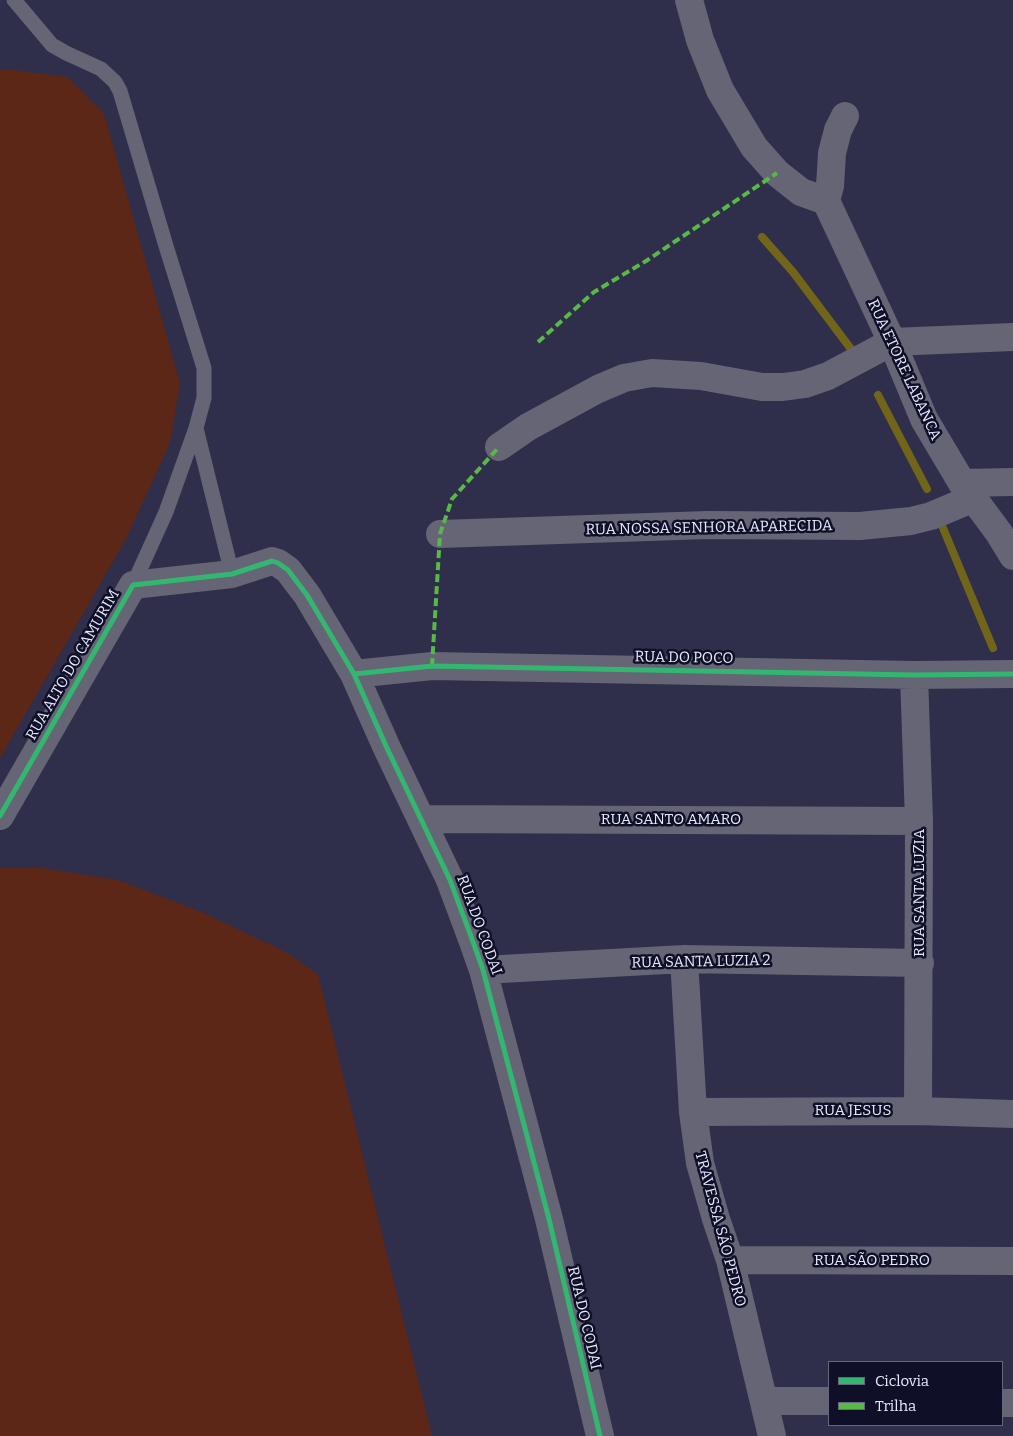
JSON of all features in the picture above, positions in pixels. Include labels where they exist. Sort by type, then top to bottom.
[{"type":"street","points":[[689,0],[700,40],[720,90],[754,147],[777,173],[801,192],[826,201],[830,186],[832,153],[844,116]]},
{"type":"street","name":"RUA ETORE LABANCA","points":[[826,201],[892,342],[924,419],[968,490],[1013,556]]},
{"type":"street","points":[[499,447],[528,427],[598,389],[624,378],[652,373],[701,376],[762,387],[784,387],[805,384],[828,376],[892,342],[1013,337]]},
{"type":"street","points":[[968,490],[1013,482]]},
{"type":"street","name":"RUA NOSSA SENHORA APARECIDA","points":[[440,534],[708,525],[860,526],[910,521],[931,516],[968,490]]},
{"type":"street","name":"RUA DO CODAI","points":[[232,574],[272,561],[288,570],[307,595],[354,674],[450,880],[483,970],[549,1219],[600,1436]]},
{"type":"street","name":"RUA ALTO DO CAMURIM","points":[[0,816],[133,585],[232,574]]},
{"type":"street","name":"RUA DO POCO","points":[[354,674],[432,666],[914,675],[1013,674]]},
{"type":"street","name":"RUA SANTA LUZIA","points":[[914,675],[920,821],[918,1111]]},
{"type":"street","name":"RUA SANTO AMARO","points":[[422,819],[920,821]]},
{"type":"street","name":"RUA SANTA LUZIA 2","points":[[483,970],[684,959],[920,963]]},
{"type":"street","name":"TRAVESSA SÃO PEDRO","points":[[684,959],[693,1112],[700,1162],[730,1260],[772,1436]]},
{"type":"street","name":"RUA JESUS","points":[[693,1112],[918,1111],[1013,1114]]},
{"type":"street","name":"RUA SÃO PEDRO","points":[[730,1260],[1013,1261]]},
{"type":"street","points":[[765,1401],[828,1401]]},
{"type":"lane","points":[[14,0],[52,45],[101,69],[115,82],[120,91],[204,368],[204,398],[196,428],[166,512],[133,585]]},
{"type":"lane","points":[[196,428],[232,574]]},
{"type":"shaded area","points":[[5,69],[68,77],[104,114],[180,383],[170,443],[126,539],[0,758],[0,70]]},
{"type":"shaded area","points":[[0,868],[42,868],[118,880],[204,913],[284,951],[318,974],[432,1436],[0,1436]]},
{"type":"waterway","points":[[762,237],[793,272],[851,349]]},
{"type":"waterway","points":[[878,395],[927,489]]},
{"type":"waterway","points":[[943,528],[993,648]]},
{"type":"marked path","points":[[538,342],[594,292],[646,261],[777,173]]},
{"type":"marked path","points":[[432,666],[440,534],[452,499],[499,447]]},
{"type":"cycle path","points":[[0,816],[133,585],[232,574],[272,561],[288,570],[307,595],[354,674],[450,880],[472,939],[483,970],[549,1219],[600,1436]]},
{"type":"cycle path","points":[[354,674],[432,666],[914,675],[1013,674]]}]
